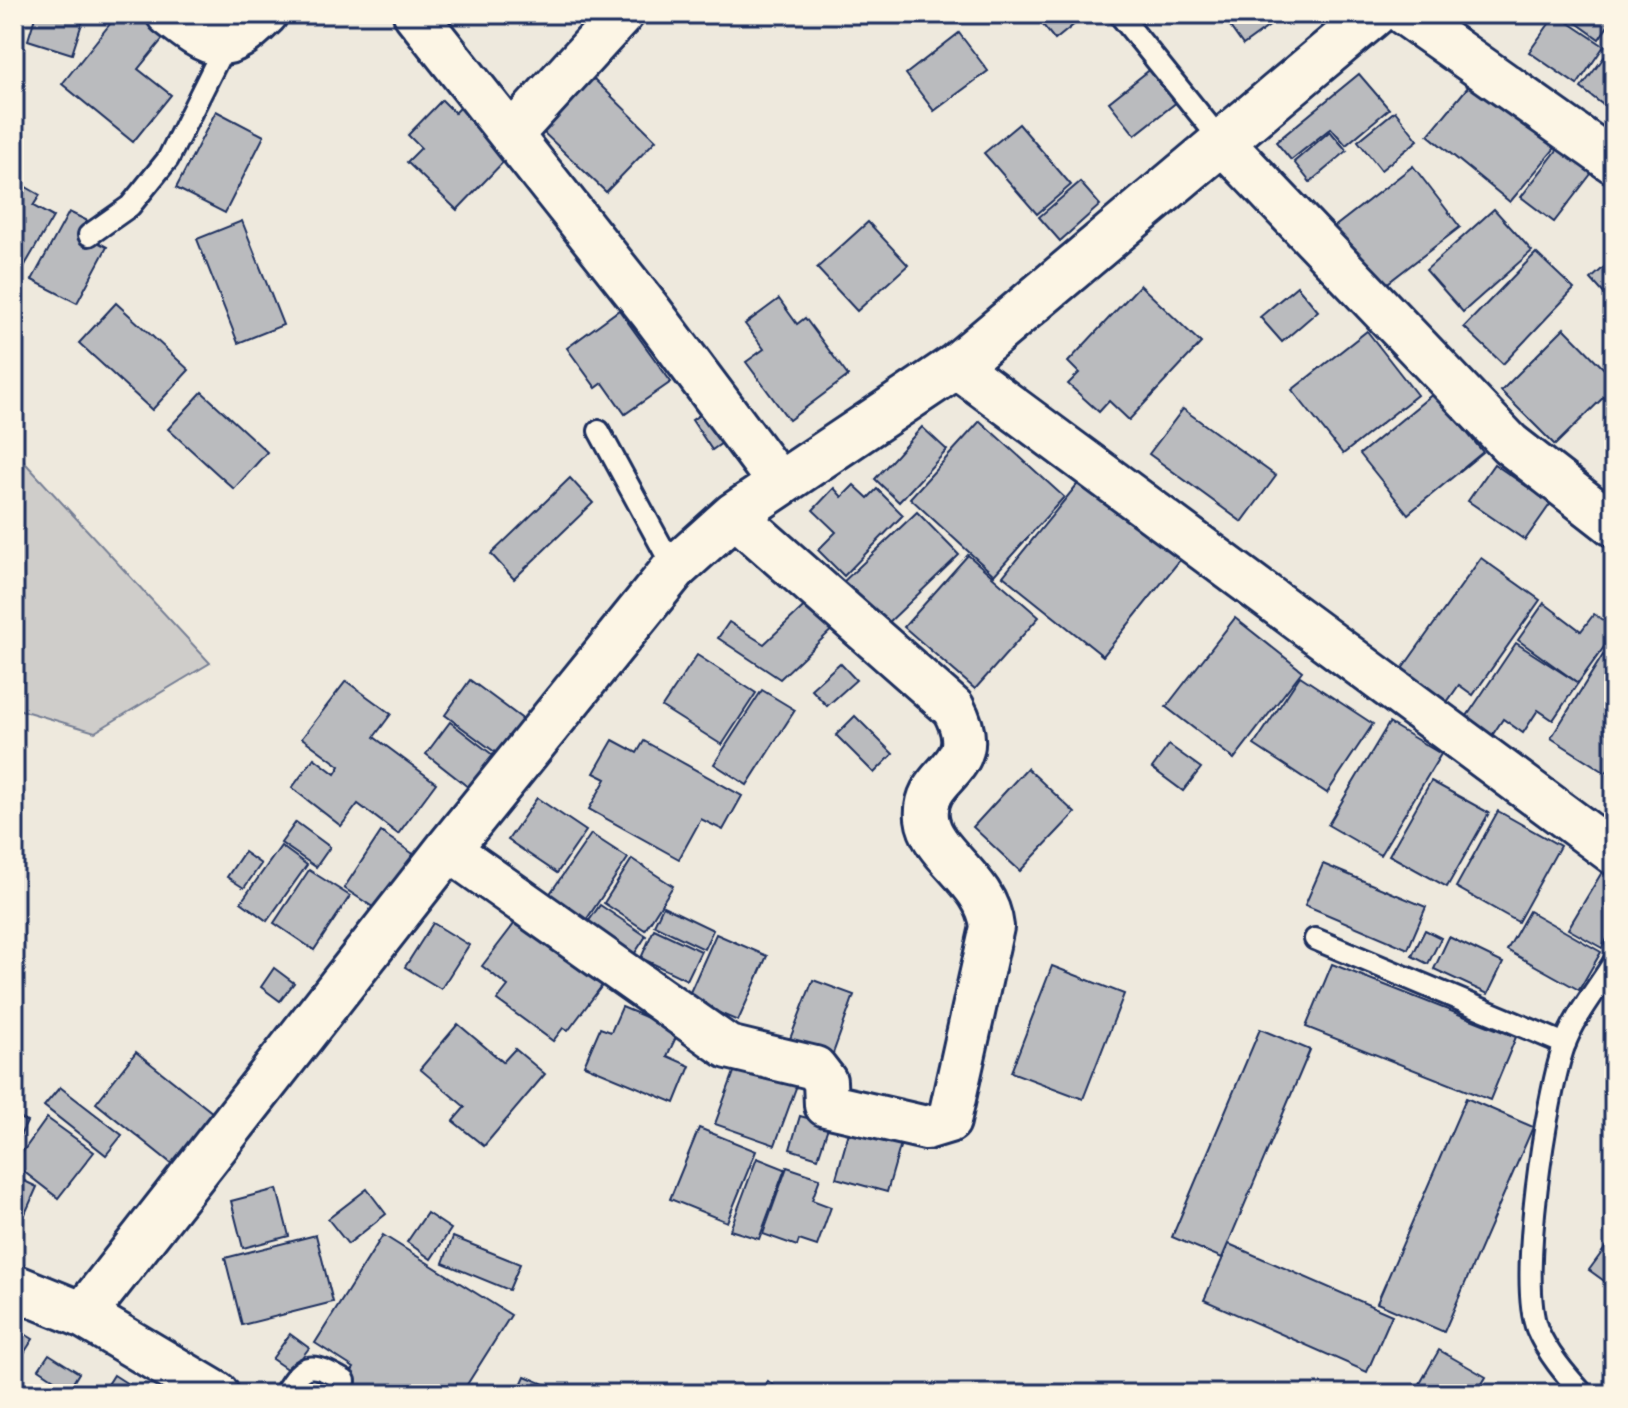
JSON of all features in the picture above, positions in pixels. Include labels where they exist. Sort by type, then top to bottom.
[{"type":"main road","points":[[83,1315],[448,849],[674,569],[734,515],[956,366],[1374,14]]},
{"type":"main road","points":[[14,1287],[83,1315],[216,1394]]},
{"type":"street","points":[[168,14],[199,38],[213,44],[242,39],[266,14]]},
{"type":"street","points":[[512,134],[622,14]]},
{"type":"street","points":[[1405,14],[1614,162]]},
{"type":"street","points":[[435,24],[512,134],[779,483]]},
{"type":"street","points":[[1223,143],[1510,444],[1614,525]]},
{"type":"street","points":[[956,366],[1614,853]]},
{"type":"street","points":[[448,849],[728,1047],[815,1068],[825,1081],[826,1105],[926,1128],[949,1121],[992,927],[984,896],[933,834],[927,820],[934,792],[963,753],[966,740],[961,722],[953,708],[734,515]]},
{"type":"lane","points":[[1119,14],[1223,143]]},
{"type":"lane","points":[[89,235],[130,206],[168,159],[226,43]]},
{"type":"lane","points":[[599,431],[674,569]]},
{"type":"lane","points":[[1315,939],[1565,1044]]},
{"type":"lane","points":[[1583,1394],[1561,1369],[1538,1330],[1529,1298],[1529,1265],[1551,1103],[1565,1044],[1614,962]]},
{"type":"lane","points":[[284,1394],[296,1373],[311,1367],[322,1368],[345,1381]]},
{"type":"shaded area","points":[[14,451],[210,663],[95,732],[14,708]]},
{"type":"building","points":[[36,14],[85,14],[72,54],[28,40]]},
{"type":"building","points":[[118,14],[139,14],[166,35],[138,69],[171,95],[133,142],[62,84]]},
{"type":"building","points":[[1034,14],[1087,14],[1055,40]]},
{"type":"building","points":[[1221,14],[1264,14],[1272,24],[1243,45]]},
{"type":"building","points":[[1556,14],[1604,46],[1577,85],[1529,52]]},
{"type":"building","points":[[1564,14],[1614,14],[1614,17],[1599,39]]},
{"type":"building","points":[[959,33],[988,71],[934,111],[906,74]]},
{"type":"building","points":[[1614,44],[1614,105],[1610,110],[1581,88]]},
{"type":"building","points":[[1152,68],[1178,101],[1135,135],[1109,102]]},
{"type":"building","points":[[1359,74],[1389,109],[1346,145],[1331,128],[1291,160],[1276,142]]},
{"type":"building","points":[[1478,75],[1560,142],[1510,202],[1428,135]]},
{"type":"building","points":[[593,78],[656,140],[606,192],[542,131]]},
{"type":"building","points":[[442,100],[455,113],[460,108],[509,156],[457,210],[407,162],[421,148],[408,135]]},
{"type":"building","points":[[216,111],[264,136],[225,213],[176,188]]},
{"type":"building","points":[[1395,111],[1418,140],[1381,170],[1358,141]]},
{"type":"building","points":[[1019,124],[1071,185],[1037,214],[984,153]]},
{"type":"building","points":[[1330,131],[1347,151],[1310,182],[1294,162]]},
{"type":"building","points":[[1568,136],[1601,161],[1554,222],[1521,197]]},
{"type":"building","points":[[1413,166],[1460,227],[1380,289],[1333,228]]},
{"type":"building","points":[[14,180],[40,195],[33,206],[53,217],[14,284]]},
{"type":"building","points":[[1080,182],[1100,205],[1060,241],[1039,217]]},
{"type":"building","points":[[1494,209],[1532,251],[1463,312],[1426,270]]},
{"type":"building","points":[[69,212],[90,222],[84,235],[107,247],[77,303],[32,280]]},
{"type":"building","points":[[242,221],[283,325],[238,343],[197,239]]},
{"type":"building","points":[[868,222],[908,265],[857,311],[817,268]]},
{"type":"building","points":[[1536,253],[1574,289],[1503,364],[1464,327]]},
{"type":"building","points":[[1614,258],[1614,305],[1591,279]]},
{"type":"building","points":[[1140,285],[1201,343],[1129,420],[1109,401],[1099,412],[1068,384],[1079,373],[1068,362]]},
{"type":"building","points":[[1297,286],[1318,311],[1282,342],[1260,317]]},
{"type":"building","points":[[779,299],[797,324],[805,318],[848,376],[789,420],[746,362],[764,349],[745,324]]},
{"type":"building","points":[[116,303],[189,370],[152,410],[79,343]]},
{"type":"building","points":[[619,310],[671,382],[625,414],[603,383],[596,388],[567,348]]},
{"type":"building","points":[[1564,328],[1614,379],[1614,387],[1555,445],[1501,391]]},
{"type":"building","points":[[1367,331],[1417,395],[1343,454],[1292,390]]},
{"type":"building","points":[[202,392],[267,452],[234,489],[168,429]]},
{"type":"building","points":[[1434,393],[1483,452],[1408,514],[1360,454]]},
{"type":"building","points":[[711,407],[732,436],[712,450],[692,420]]},
{"type":"building","points":[[1183,409],[1276,476],[1242,522],[1149,454]]},
{"type":"building","points":[[980,421],[1064,497],[994,575],[910,498]]},
{"type":"building","points":[[922,427],[947,450],[899,502],[875,479]]},
{"type":"building","points":[[1494,464],[1551,503],[1525,540],[1468,501]]},
{"type":"building","points":[[570,478],[593,503],[514,579],[491,554]]},
{"type":"building","points":[[1080,481],[1180,560],[1103,656],[1003,576]]},
{"type":"building","points":[[854,485],[868,498],[877,489],[903,515],[844,576],[818,550],[836,532],[813,510],[834,488],[842,497]]},
{"type":"building","points":[[917,512],[959,555],[884,627],[842,583]]},
{"type":"building","points":[[968,555],[1039,617],[975,689],[904,627]]},
{"type":"building","points":[[1481,558],[1540,600],[1473,695],[1459,685],[1447,702],[1402,669]]},
{"type":"building","points":[[816,595],[841,621],[780,679],[718,638],[729,622],[764,644]]},
{"type":"building","points":[[1544,603],[1581,631],[1594,614],[1614,628],[1614,633],[1578,683],[1518,640]]},
{"type":"building","points":[[1235,618],[1302,671],[1234,759],[1166,707]]},
{"type":"building","points":[[1516,643],[1578,683],[1553,720],[1538,710],[1523,733],[1503,719],[1491,737],[1465,719]]},
{"type":"building","points":[[697,655],[756,693],[722,745],[662,707]]},
{"type":"building","points":[[1603,655],[1614,662],[1614,761],[1606,773],[1551,738]]},
{"type":"building","points":[[840,663],[856,680],[827,706],[811,689]]},
{"type":"building","points":[[1300,676],[1373,724],[1327,793],[1254,745]]},
{"type":"building","points":[[470,680],[532,726],[507,761],[445,715]]},
{"type":"building","points":[[346,681],[391,714],[374,737],[436,783],[398,834],[358,804],[341,826],[292,788],[314,758],[335,774],[340,766],[302,738]]},
{"type":"building","points":[[762,690],[795,710],[747,785],[714,764]]},
{"type":"building","points":[[855,716],[893,754],[874,773],[836,735]]},
{"type":"building","points":[[450,722],[507,766],[482,798],[426,754]]},
{"type":"building","points":[[1389,723],[1441,754],[1380,855],[1328,825]]},
{"type":"building","points":[[613,740],[637,753],[644,741],[742,796],[723,830],[701,819],[679,859],[589,809],[606,779],[594,773]]},
{"type":"building","points":[[1169,745],[1201,768],[1183,791],[1152,768]]},
{"type":"building","points":[[1027,768],[1075,813],[1020,871],[973,827]]},
{"type":"building","points":[[1431,781],[1489,813],[1447,887],[1389,855]]},
{"type":"building","points":[[537,798],[586,831],[557,873],[508,840]]},
{"type":"building","points":[[1498,811],[1560,846],[1518,922],[1456,887]]},
{"type":"building","points":[[296,822],[330,847],[316,867],[281,843]]},
{"type":"building","points":[[381,832],[425,862],[388,917],[344,888]]},
{"type":"building","points":[[591,834],[628,858],[586,920],[549,895]]},
{"type":"building","points":[[281,846],[307,865],[267,921],[241,902]]},
{"type":"building","points":[[244,852],[261,864],[244,888],[227,877]]},
{"type":"building","points":[[632,859],[673,886],[645,930],[604,903]]},
{"type":"building","points":[[1323,864],[1426,907],[1408,949],[1305,905]]},
{"type":"building","points":[[1605,867],[1614,872],[1614,927],[1602,948],[1568,929]]},
{"type":"building","points":[[309,870],[350,896],[314,950],[274,923]]},
{"type":"building","points":[[600,905],[646,936],[631,959],[584,928]]},
{"type":"building","points":[[663,906],[713,930],[704,949],[654,925]]},
{"type":"building","points":[[524,911],[610,975],[568,1031],[563,1028],[553,1041],[497,1000],[508,986],[482,966]]},
{"type":"building","points":[[1529,911],[1601,952],[1579,990],[1507,950]]},
{"type":"building","points":[[433,923],[469,945],[441,989],[405,967]]},
{"type":"building","points":[[654,929],[701,951],[687,980],[641,958]]},
{"type":"building","points":[[1425,930],[1441,938],[1428,964],[1412,956]]},
{"type":"building","points":[[716,934],[767,956],[738,1021],[687,999]]},
{"type":"building","points":[[1449,937],[1503,963],[1488,994],[1434,969]]},
{"type":"building","points":[[1332,964],[1516,1037],[1490,1100],[1306,1027]]},
{"type":"building","points":[[1052,966],[1124,994],[1083,1099],[1011,1072]]},
{"type":"building","points":[[274,968],[294,983],[280,1001],[261,987]]},
{"type":"building","points":[[813,980],[854,995],[831,1059],[788,1044]]},
{"type":"building","points":[[622,1007],[679,1031],[667,1056],[690,1066],[675,1103],[584,1065],[600,1028],[611,1032]]},
{"type":"building","points":[[458,1024],[503,1062],[515,1049],[545,1074],[484,1146],[453,1121],[465,1107],[420,1069]]},
{"type":"building","points":[[1260,1029],[1310,1050],[1222,1258],[1172,1237]]},
{"type":"building","points":[[136,1052],[218,1117],[177,1168],[96,1103]]},
{"type":"building","points":[[741,1053],[801,1074],[775,1145],[715,1124]]},
{"type":"building","points":[[60,1087],[122,1135],[106,1155],[44,1106]]},
{"type":"building","points":[[1466,1098],[1533,1127],[1444,1332],[1377,1303]]},
{"type":"building","points":[[14,1115],[27,1122],[14,1148]]},
{"type":"building","points":[[800,1116],[829,1124],[818,1158],[790,1149]]},
{"type":"building","points":[[47,1118],[94,1152],[58,1198],[14,1164]]},
{"type":"building","points":[[851,1125],[902,1140],[887,1192],[836,1178]]},
{"type":"building","points":[[699,1128],[756,1151],[727,1222],[670,1199]]},
{"type":"building","points":[[757,1158],[785,1169],[759,1239],[730,1230]]},
{"type":"building","points":[[787,1167],[820,1178],[812,1200],[831,1207],[817,1246],[799,1240],[797,1246],[763,1234]]},
{"type":"building","points":[[14,1176],[37,1187],[25,1214],[14,1209]]},
{"type":"building","points":[[277,1189],[289,1236],[243,1248],[231,1201]]},
{"type":"building","points":[[367,1189],[386,1214],[348,1244],[328,1219]]},
{"type":"building","points":[[427,1213],[451,1229],[431,1259],[407,1242]]},
{"type":"building","points":[[316,1235],[333,1302],[242,1325],[225,1258]]},
{"type":"building","points":[[383,1235],[511,1315],[461,1394],[338,1393],[354,1368],[315,1343]]},
{"type":"building","points":[[1614,1236],[1614,1288],[1589,1270]]},
{"type":"building","points":[[453,1237],[520,1264],[509,1290],[443,1263]]},
{"type":"building","points":[[1229,1244],[1392,1315],[1367,1372],[1204,1300]]},
{"type":"building","points":[[15,1328],[33,1339],[24,1353],[14,1347]]},
{"type":"building","points":[[290,1334],[309,1348],[291,1372],[272,1359]]},
{"type":"building","points":[[1439,1350],[1486,1377],[1476,1394],[1414,1394]]},
{"type":"building","points":[[49,1354],[79,1373],[69,1389],[39,1369]]},
{"type":"building","points":[[114,1375],[142,1393],[142,1394],[102,1394]]},
{"type":"building","points":[[525,1376],[567,1394],[517,1394]]},
{"type":"building","points":[[768,1381],[785,1394],[758,1394]]},
{"type":"building","points":[[1574,1387],[1575,1394],[1514,1394]]}]
